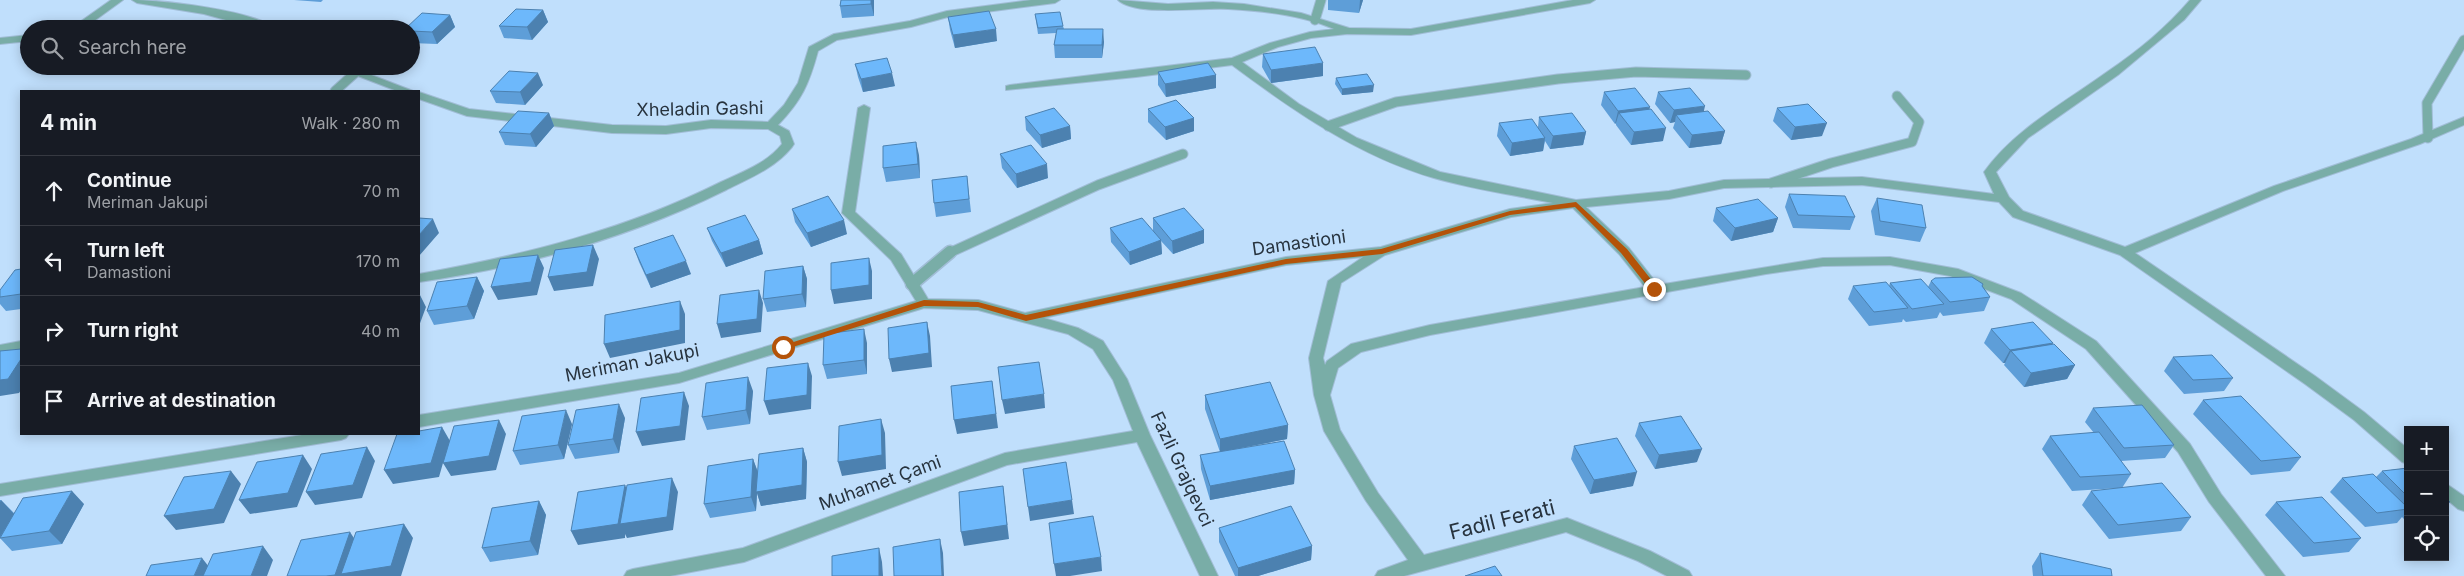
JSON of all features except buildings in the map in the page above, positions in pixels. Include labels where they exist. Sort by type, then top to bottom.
[{"type":"street","points":[[89,20],[118,0]]},
{"type":"street","points":[[137,0],[188,7],[244,20]]},
{"type":"street","points":[[771,126],[789,107],[804,83],[813,49],[834,37],[911,24],[948,14],[1055,0]]},
{"type":"street","points":[[1123,0],[1157,9],[1216,5],[1285,13],[1334,24],[1348,31]]},
{"type":"street","points":[[1010,88],[1234,61],[1274,45],[1310,35],[1348,31],[1411,32],[1590,0]]},
{"type":"street","points":[[2196,0],[2180,18],[2114,72],[2024,135],[1990,172],[2002,199],[2018,214],[2125,252],[2310,380],[2359,416],[2404,455]]},
{"type":"street","points":[[0,41],[20,39]]},
{"type":"street","points":[[1234,61],[1296,106],[1353,141],[1437,175],[1576,204],[1624,251],[1654,289]]},
{"type":"street","points":[[358,75],[404,90]]},
{"type":"street","name":"Xheladin Gashi","points":[[420,95],[467,112],[612,129],[666,130],[711,124],[771,126],[785,134],[788,144],[779,158],[713,193],[598,238],[487,267],[420,278]]},
{"type":"street","points":[[864,108],[848,213],[896,257],[924,303]]},
{"type":"street","points":[[2125,252],[2235,204],[2333,168],[2428,138],[2464,121]]},
{"type":"street","name":"Damastioni","points":[[1026,318],[1286,261],[1382,252],[1510,213],[1668,195],[1724,184],[1862,180],[2002,199]]},
{"type":"street","points":[[1382,252],[1334,281],[1316,358],[1322,395],[1332,431],[1372,497],[1420,563]]},
{"type":"street","points":[[1322,395],[1332,365],[1356,348],[1430,330],[1654,289],[1824,262],[1890,261],[1953,272],[2016,296],[2091,345],[2184,448],[2215,498],[2276,576]]},
{"type":"street","name":"Meriman Jakupi","points":[[420,421],[679,378],[924,303],[978,305],[1073,331],[1098,345],[1120,379]]},
{"type":"street","points":[[0,350],[20,346]]},
{"type":"street","name":"Fazli Grajqevci","points":[[1120,379],[1142,435],[1209,576]]},
{"type":"street","points":[[0,490],[336,435]]},
{"type":"street","name":"Muhamet Çami","points":[[633,576],[744,555],[1005,459],[1142,435]]},
{"type":"street","points":[[2449,492],[2464,505]]},
{"type":"street","name":"Fadil Ferati","points":[[1384,576],[1420,563],[1567,526],[1644,556],[1683,576]]},
{"type":"lane","points":[[1315,20],[1322,0]]},
{"type":"lane","points":[[2428,138],[2427,103],[2464,40]]},
{"type":"lane","points":[[1328,126],[1396,102],[1558,79],[1636,72],[1746,75]]},
{"type":"lane","points":[[336,90],[354,75]]},
{"type":"lane","points":[[1771,183],[1831,163],[1912,142],[1919,122],[1897,96]]},
{"type":"lane","points":[[912,284],[953,249],[1098,185],[1183,154]]},
{"type":"route","points":[[783,347],[924,303],[978,305],[1026,318],[1286,261],[1382,252],[1510,213],[1576,204],[1624,251],[1654,289]]}]
